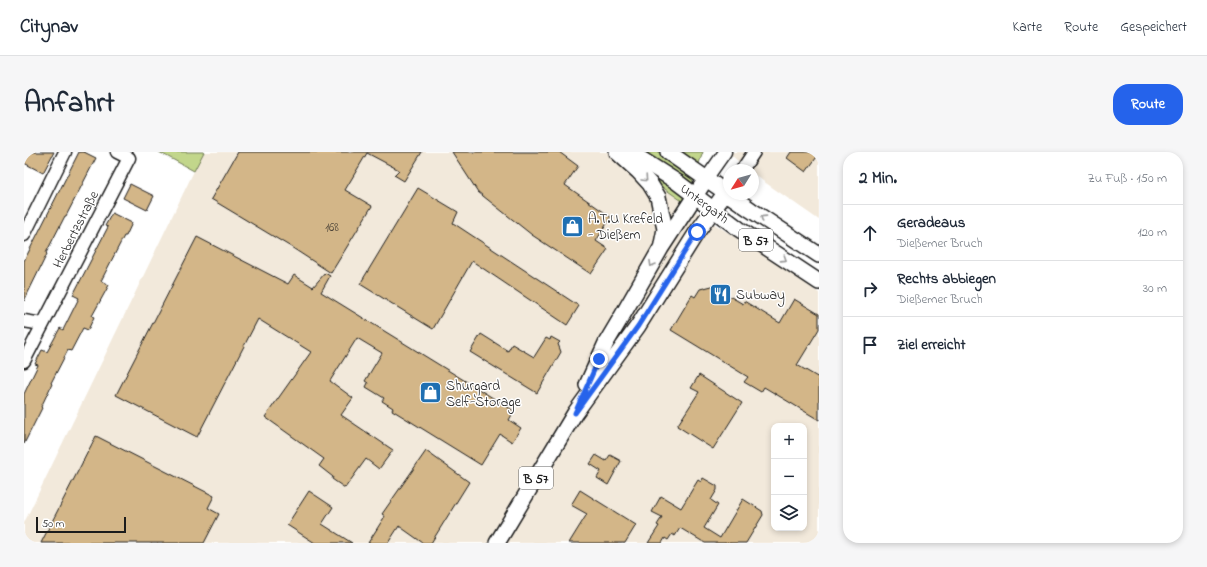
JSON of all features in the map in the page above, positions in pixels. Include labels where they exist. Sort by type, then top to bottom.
[{"type":"main road","name":"Untergath","points":[[617,152],[650,184],[658,197],[665,229],[661,248]]},
{"type":"main road","name":"Untergath","points":[[630,152],[677,182],[739,229],[819,282]]},
{"type":"main road","name":"Untergath","points":[[668,152],[706,179],[723,188]]},
{"type":"main road","name":"B 57","points":[[575,413],[606,343],[661,248],[706,179]]},
{"type":"main road","name":"B 57","points":[[497,543],[575,413],[638,326],[697,232],[723,196]]},
{"type":"main road","name":"Untergath","points":[[739,200],[751,210],[819,255]]},
{"type":"street","points":[[24,235],[65,152]]},
{"type":"street","name":"Herbertzstraße","points":[[24,361],[129,158],[117,152]]},
{"type":"street","points":[[706,179],[725,152]]},
{"type":"street","points":[[746,164],[754,152]]},
{"type":"street","points":[[24,321],[42,324]]},
{"type":"shaded area","points":[[204,152],[612,152],[719,227],[769,258],[819,293],[819,543],[24,543],[24,523]]},
{"type":"shaded area","points":[[727,152],[819,152],[819,220],[759,178],[759,164],[742,164]]},
{"type":"green space","points":[[159,152],[204,152],[194,171]]},
{"type":"green space","points":[[612,152],[703,152],[685,203]]},
{"type":"building","points":[[24,152],[54,152],[43,173],[24,163]]},
{"type":"building","points":[[79,152],[84,152],[96,158],[46,253],[47,254],[24,301],[24,261]]},
{"type":"building","points":[[238,152],[422,152],[404,181],[394,175],[399,170],[367,153],[345,190],[372,206],[331,273],[211,199]]},
{"type":"building","points":[[452,152],[559,152],[578,166],[565,185],[611,217],[596,241],[608,249],[591,274],[532,235],[478,192]]},
{"type":"building","points":[[791,152],[819,152],[819,154],[806,172],[787,158]]},
{"type":"building","points":[[130,184],[154,196],[147,210],[123,198]]},
{"type":"building","points":[[418,188],[458,212],[453,223],[579,306],[567,325],[472,261],[433,329],[360,284]]},
{"type":"building","points":[[112,213],[132,223],[101,281],[109,285],[92,316],[94,317],[88,330],[83,328],[71,351],[68,350],[51,383],[52,384],[41,407],[42,408],[24,444],[24,394],[38,365],[35,364],[42,350],[47,352],[60,328],[63,330],[79,298],[73,295],[108,227],[105,226]]},
{"type":"building","points":[[197,237],[288,284],[294,275],[313,287],[325,273],[330,276],[321,292],[514,411],[509,420],[521,428],[512,442],[500,434],[481,465],[392,410],[393,408],[382,401],[384,398],[366,387],[368,383],[365,381],[382,353],[357,338],[330,381],[353,398],[341,415],[393,450],[379,469],[366,459],[345,488],[332,479],[333,477],[319,466],[324,459],[265,417],[311,352],[258,319],[197,437],[116,395]]},
{"type":"building","points":[[712,286],[743,304],[744,301],[780,323],[794,299],[819,314],[819,329],[797,365],[819,378],[819,420],[764,387],[761,392],[744,382],[748,377],[671,330],[692,295],[695,297],[700,289]]},
{"type":"building","points":[[481,334],[508,351],[512,344],[534,357],[546,338],[550,340],[551,337],[560,342],[558,344],[561,352],[537,393],[470,352]]},
{"type":"building","points":[[699,375],[742,403],[713,449],[677,426],[699,392],[691,388]]},
{"type":"building","points":[[96,436],[214,496],[208,508],[219,514],[204,543],[41,543]]},
{"type":"building","points":[[426,451],[469,482],[431,543],[423,543],[399,526],[388,543],[368,543],[385,516],[382,514]]},
{"type":"building","points":[[596,455],[606,461],[610,455],[621,461],[608,485],[597,478],[601,471],[590,464]]},
{"type":"building","points":[[703,478],[717,486],[717,490],[711,500],[718,505],[704,528],[720,538],[743,499],[762,511],[763,515],[746,543],[705,543],[680,528],[675,536],[672,534],[668,540],[665,538],[662,543],[648,543],[659,526],[657,525],[662,517],[652,512],[661,496],[681,508],[698,480],[701,482]]},
{"type":"building","points":[[580,490],[636,525],[625,543],[569,543],[587,514],[571,505]]},
{"type":"building","points":[[309,491],[333,507],[322,524],[352,543],[315,543],[287,525]]},
{"type":"place","name":"A.T.U Krefeld - Dießem","points":[[572,226]]},
{"type":"place","name":"Subway","points":[[721,294]]},
{"type":"place","name":"Shurgard Self-Storage","points":[[430,393]]},
{"type":"route","points":[[599,359],[575,413],[638,326],[697,232]]}]
